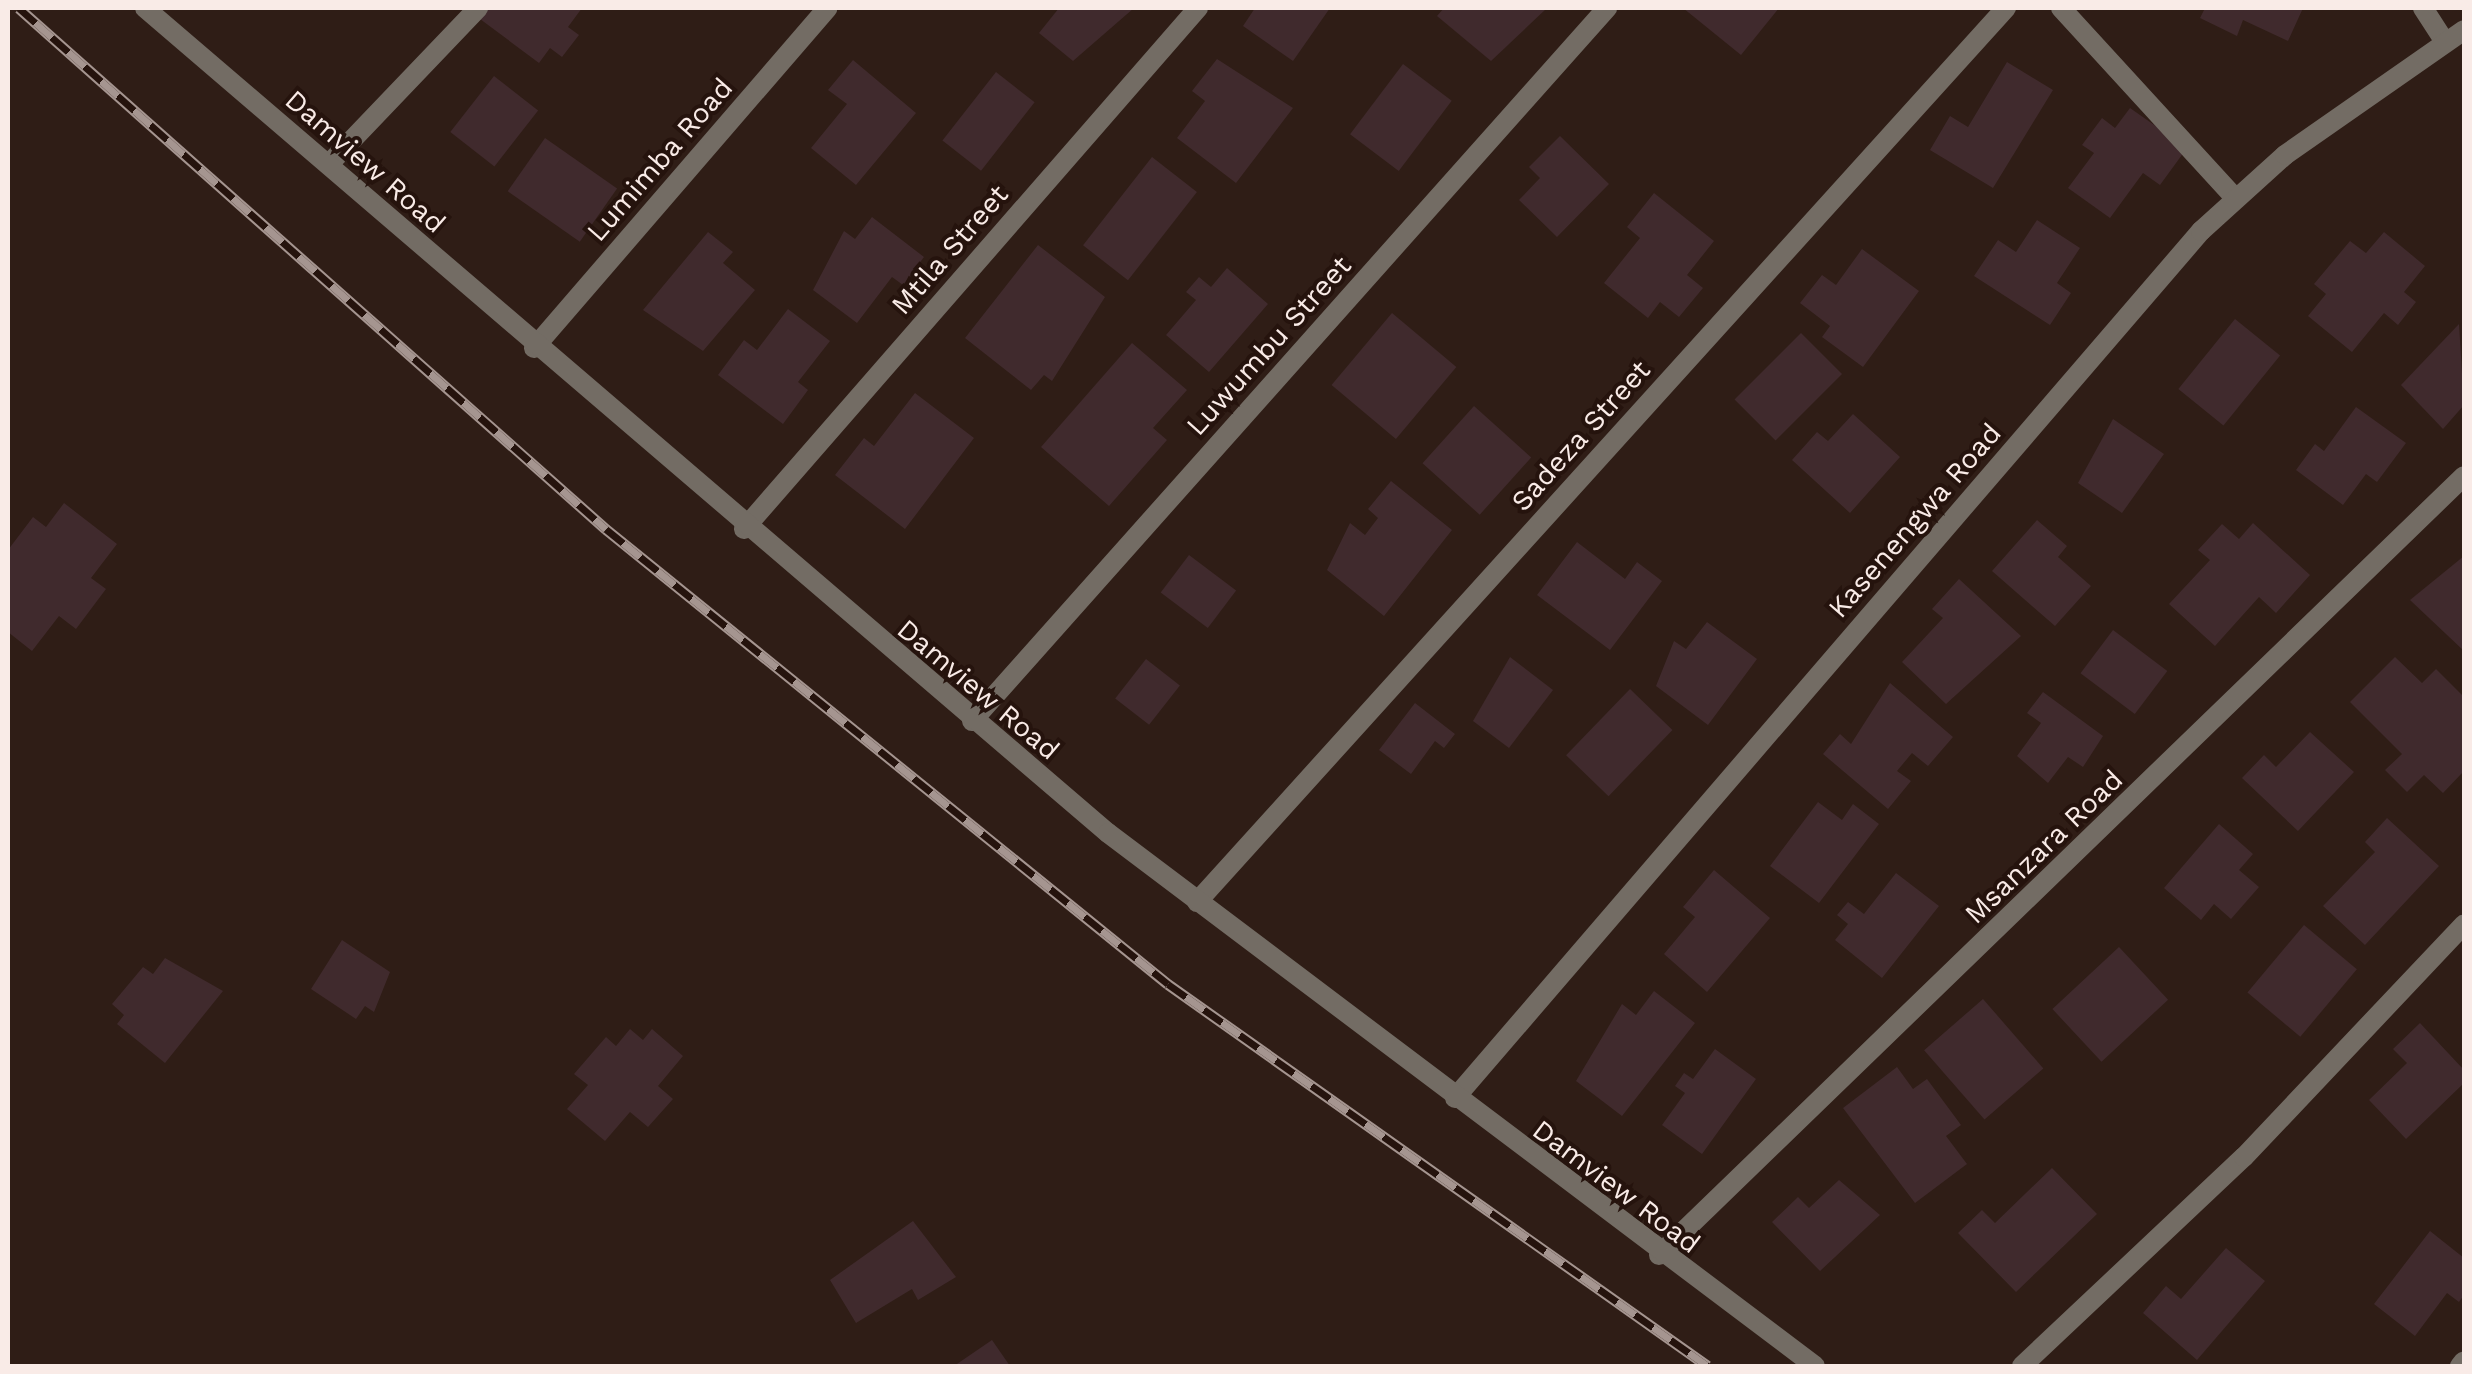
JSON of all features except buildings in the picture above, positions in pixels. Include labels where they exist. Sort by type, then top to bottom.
[{"type":"street","name":"Damview Road","points":[[145,8],[329,164],[534,348],[972,722],[1198,902],[1659,1254],[1815,1366]]},
{"type":"street","points":[[329,164],[478,8]]},
{"type":"street","name":"Lumimba Road","points":[[534,348],[827,8]]},
{"type":"street","name":"Mtila Street","points":[[744,529],[1198,8]]},
{"type":"street","name":"Luwumbu Street","points":[[972,722],[1607,8]]},
{"type":"street","name":"Sadeza Street","points":[[1198,902],[2006,8]]},
{"type":"street","points":[[2060,8],[2234,197]]},
{"type":"street","points":[[2423,8],[2445,42]]},
{"type":"street","name":"Kasenengwa Road","points":[[1455,1098],[2234,197],[2464,30]]},
{"type":"street","name":"Msanzara Road","points":[[1659,1254],[2464,476]]},
{"type":"street","points":[[2022,1366],[2244,1157],[2464,924]]},
{"type":"railway","points":[[19,8],[606,529],[1168,984],[1708,1366]]}]
